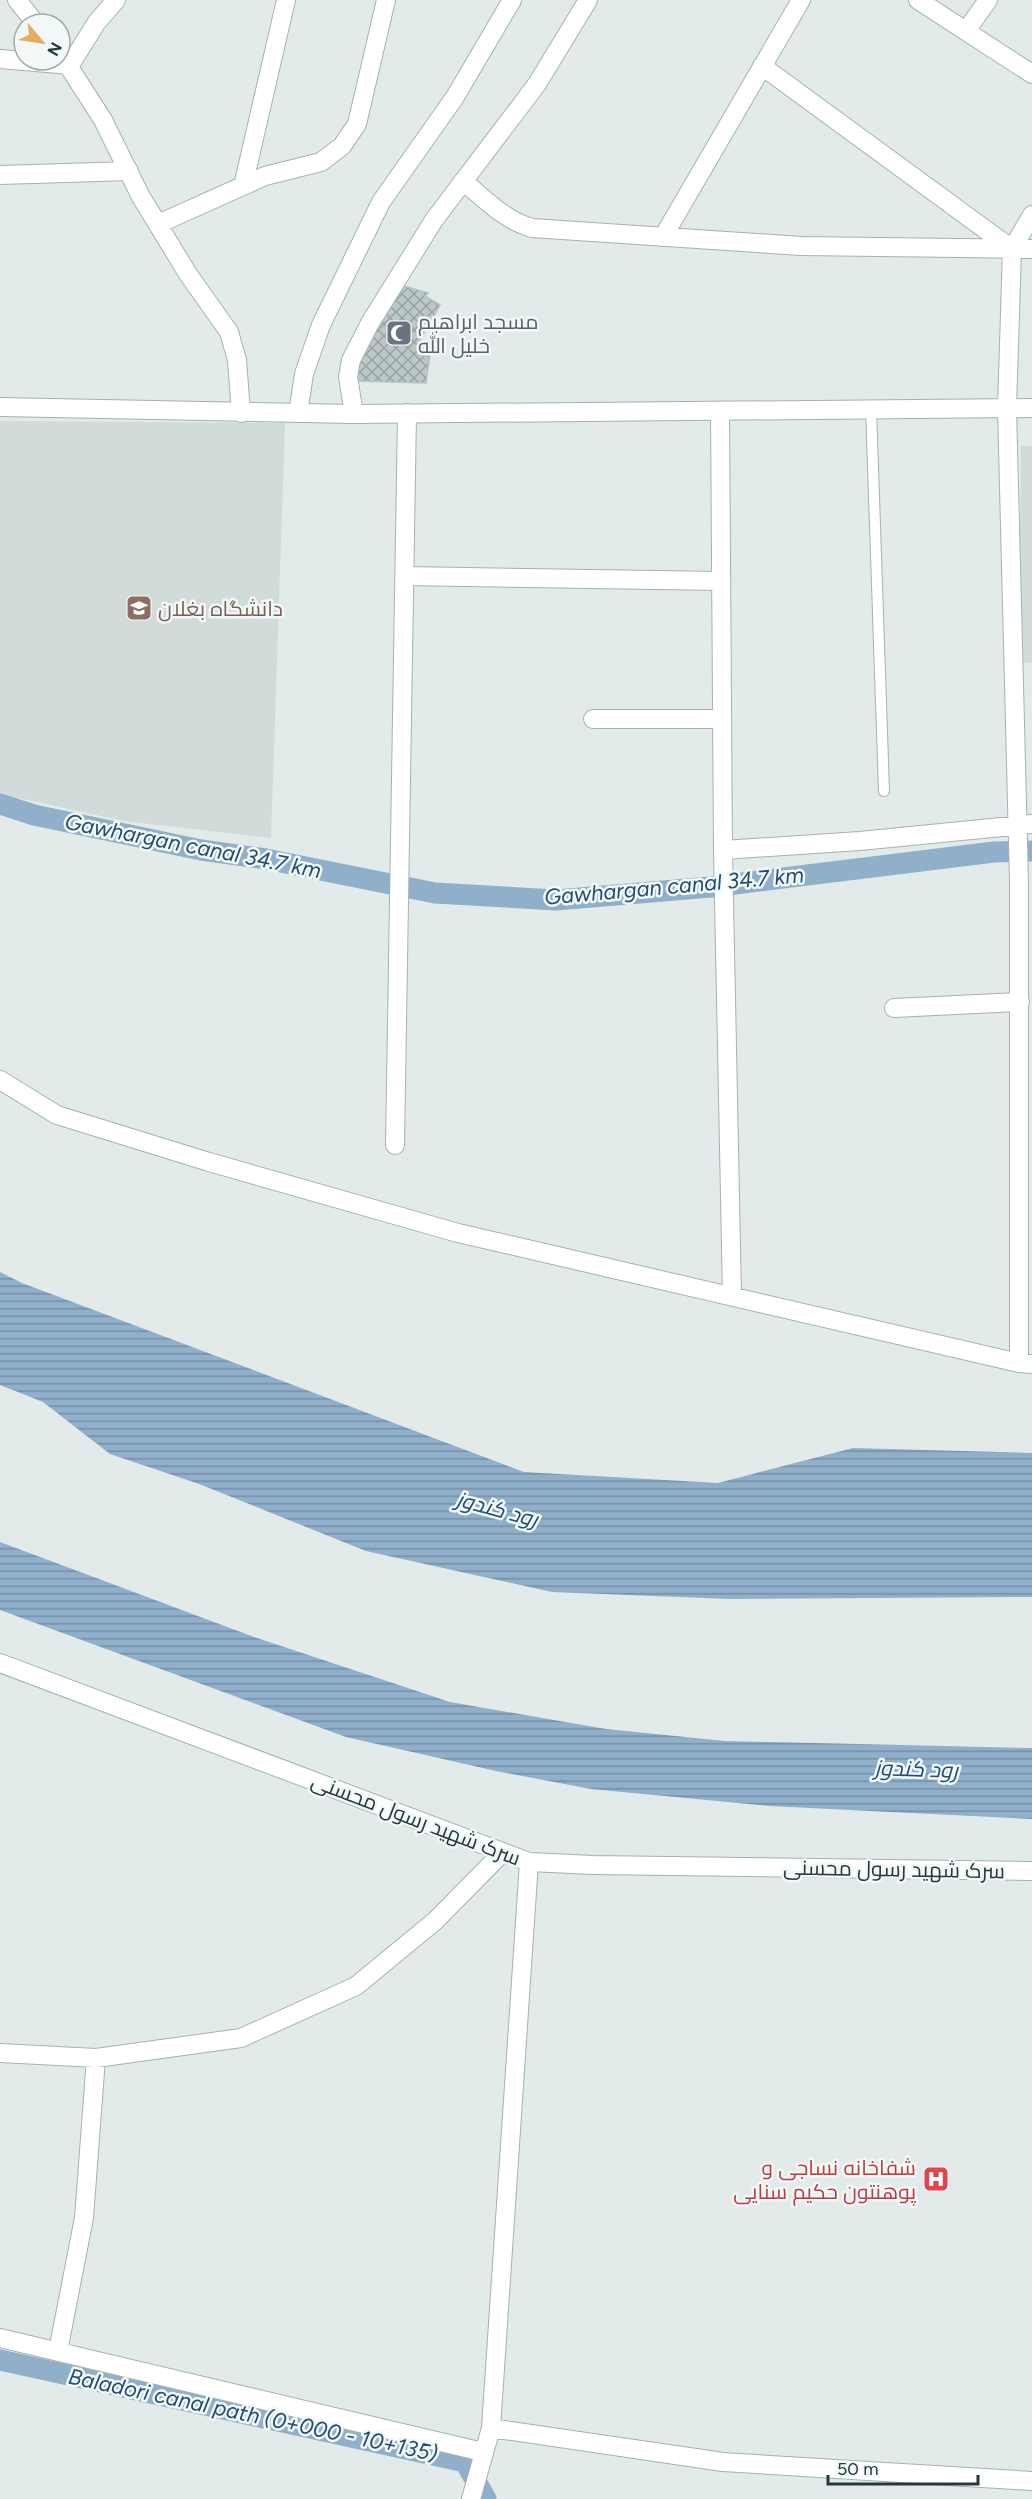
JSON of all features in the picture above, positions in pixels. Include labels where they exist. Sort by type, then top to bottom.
[{"type":"street","points":[[17,0],[26,12]]},
{"type":"street","points":[[72,51],[116,0]]},
{"type":"street","points":[[243,186],[286,0]]},
{"type":"street","points":[[158,224],[266,176],[321,162],[342,146],[357,124],[386,0]]},
{"type":"street","points":[[298,413],[304,374],[321,325],[381,202],[455,97],[512,0]]},
{"type":"street","points":[[354,414],[348,376],[351,360],[370,323],[434,220],[537,84],[588,0]]},
{"type":"street","points":[[663,237],[801,0]]},
{"type":"street","points":[[918,0],[1032,74]]},
{"type":"street","points":[[966,31],[988,0]]},
{"type":"street","points":[[762,66],[1012,249]]},
{"type":"street","points":[[72,70],[103,120],[158,224],[229,332],[237,360],[241,413]]},
{"type":"street","points":[[0,175],[129,171]]},
{"type":"street","points":[[463,181],[504,215],[532,228],[801,246],[1032,249]]},
{"type":"street","points":[[0,1080],[57,1115],[209,1162],[458,1233],[1026,1363],[1020,1002],[1025,881],[1024,825],[1007,408],[1012,249],[1032,215]]},
{"type":"street","points":[[0,407],[354,414],[1032,408]]},
{"type":"street","points":[[720,411],[724,930],[732,1296]]},
{"type":"street","points":[[396,1145],[407,413]]},
{"type":"street","points":[[405,576],[722,581]]},
{"type":"street","points":[[593,719],[722,718]]},
{"type":"street","points":[[723,850],[860,841],[1024,825]]},
{"type":"street","points":[[894,1008],[1020,1002]]},
{"type":"street","name":"سرک شهید رسول محسنی","points":[[0,1662],[529,1862],[593,1865],[1032,1871]]},
{"type":"street","points":[[0,2053],[96,2058],[241,2038],[356,1986],[435,1921],[503,1852]]},
{"type":"street","points":[[471,2499],[491,2428],[529,1862]]},
{"type":"street","points":[[58,2351],[84,2218],[96,2058]]},
{"type":"street","points":[[0,2338],[483,2452]]},
{"type":"street","points":[[491,2428],[723,2462],[1032,2481]]},
{"type":"lane","points":[[871,408],[884,791]]},
{"type":"shaded area","name":"دانشگاه بغلان","points":[[0,421],[285,423],[271,838],[124,821],[0,794]]},
{"type":"shaded area","points":[[1021,446],[1032,446],[1032,663],[1019,662]]},
{"type":"water","name":"رود کندوز","points":[[0,1272],[22,1283],[524,1472],[718,1483],[853,1448],[1032,1453],[1032,1597],[730,1599],[552,1592],[366,1551],[199,1484],[110,1454],[43,1402],[0,1385]]},
{"type":"water","name":"رود کندوز","points":[[0,1542],[257,1638],[450,1702],[606,1729],[725,1741],[1032,1748],[1032,1819],[769,1806],[591,1789],[496,1771],[346,1737],[0,1610]]},
{"type":"building","name":"مسجد ابراهیم خلیل الله","points":[[401,285],[428,293],[425,296],[440,305],[420,340],[431,347],[426,383],[357,381],[360,360]]},
{"type":"waterway","name":"Gawhargan canal 34.7 km","points":[[0,804],[34,815],[201,850],[266,859],[435,893],[556,900],[711,887],[994,852],[1032,851]]},
{"type":"waterway","name":"Baladori canal path (0+000 - 10+135)","points":[[0,2360],[465,2462],[486,2499]]},
{"type":"place","name":"مسجد ابراهیم خلیل الله","points":[[399,333]]},
{"type":"place","name":"دانشگاه بغلان","points":[[139,608]]},
{"type":"place","name":"شفاخانه نساجی و پوهنتون حکیم سنایی","points":[[936,2179]]}]
